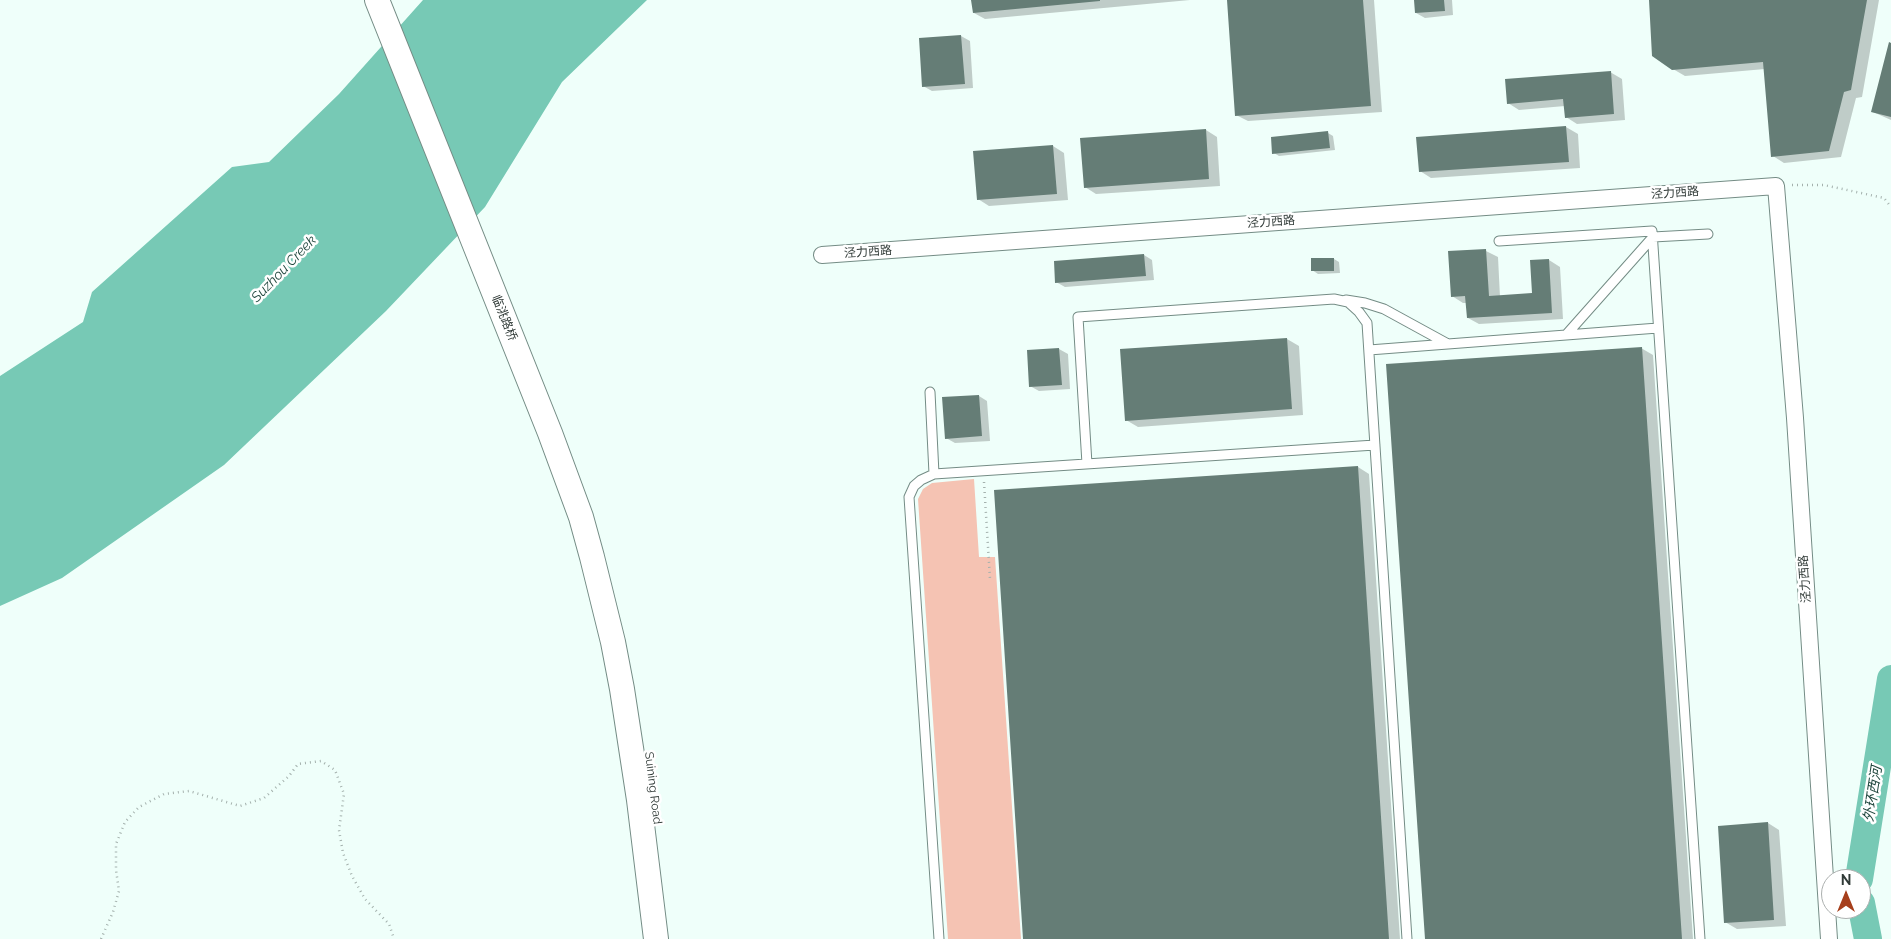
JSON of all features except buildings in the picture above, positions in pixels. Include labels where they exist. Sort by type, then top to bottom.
[{"type":"main road","name":"临洮路桥","points":[[377,0],[566,474],[621,640]]},
{"type":"main road","name":"临洮路桥","points":[[394,0],[581,468],[608,552],[621,640]]},
{"type":"main road","name":"Suining Road","points":[[621,640],[630,738],[656,939]]},
{"type":"main road","name":"Suining Road","points":[[621,640],[646,735],[672,939]]},
{"type":"street","name":"泾力西路","points":[[822,255],[1776,186],[1795,418],[1829,939]]},
{"type":"lane","points":[[1499,240],[1652,231],[1700,939]]},
{"type":"lane","points":[[1566,335],[1653,238],[1708,234]]},
{"type":"lane","points":[[1087,464],[1078,317],[1334,299],[1365,303],[1384,309],[1448,344]]},
{"type":"lane","points":[[1334,299],[1348,302],[1367,323],[1407,939]]},
{"type":"lane","points":[[1369,350],[1658,328]]},
{"type":"lane","points":[[930,392],[934,474]]},
{"type":"lane","points":[[939,939],[909,497],[914,486],[934,474],[1375,445]]},
{"type":"path","points":[[1776,186],[1824,185],[1884,198],[1891,207]]},
{"type":"path","points":[[984,471],[990,579]]},
{"type":"path","points":[[102,939],[119,891],[116,870],[116,844],[125,822],[138,807],[164,794],[190,791],[240,806],[264,798],[289,776],[298,764],[321,761],[335,770],[344,794],[339,830],[343,853],[352,876],[366,899],[389,924],[394,939]]},
{"type":"shaded area","points":[[974,479],[979,557],[995,557],[1021,939],[948,939],[918,499],[923,489],[932,483]]},
{"type":"water","name":"Suzhou Creek","points":[[423,0],[647,0],[562,82],[485,207],[386,311],[224,465],[62,578],[0,606],[0,376],[83,322],[92,292],[232,167],[269,162],[339,94]]},
{"type":"waterway","name":"外环西河","points":[[1861,869],[1891,679]]},
{"type":"waterway","name":"外环西河","points":[[1864,919],[1868,939]]},
{"type":"waterway","points":[[1870,919],[1878,939]]}]
